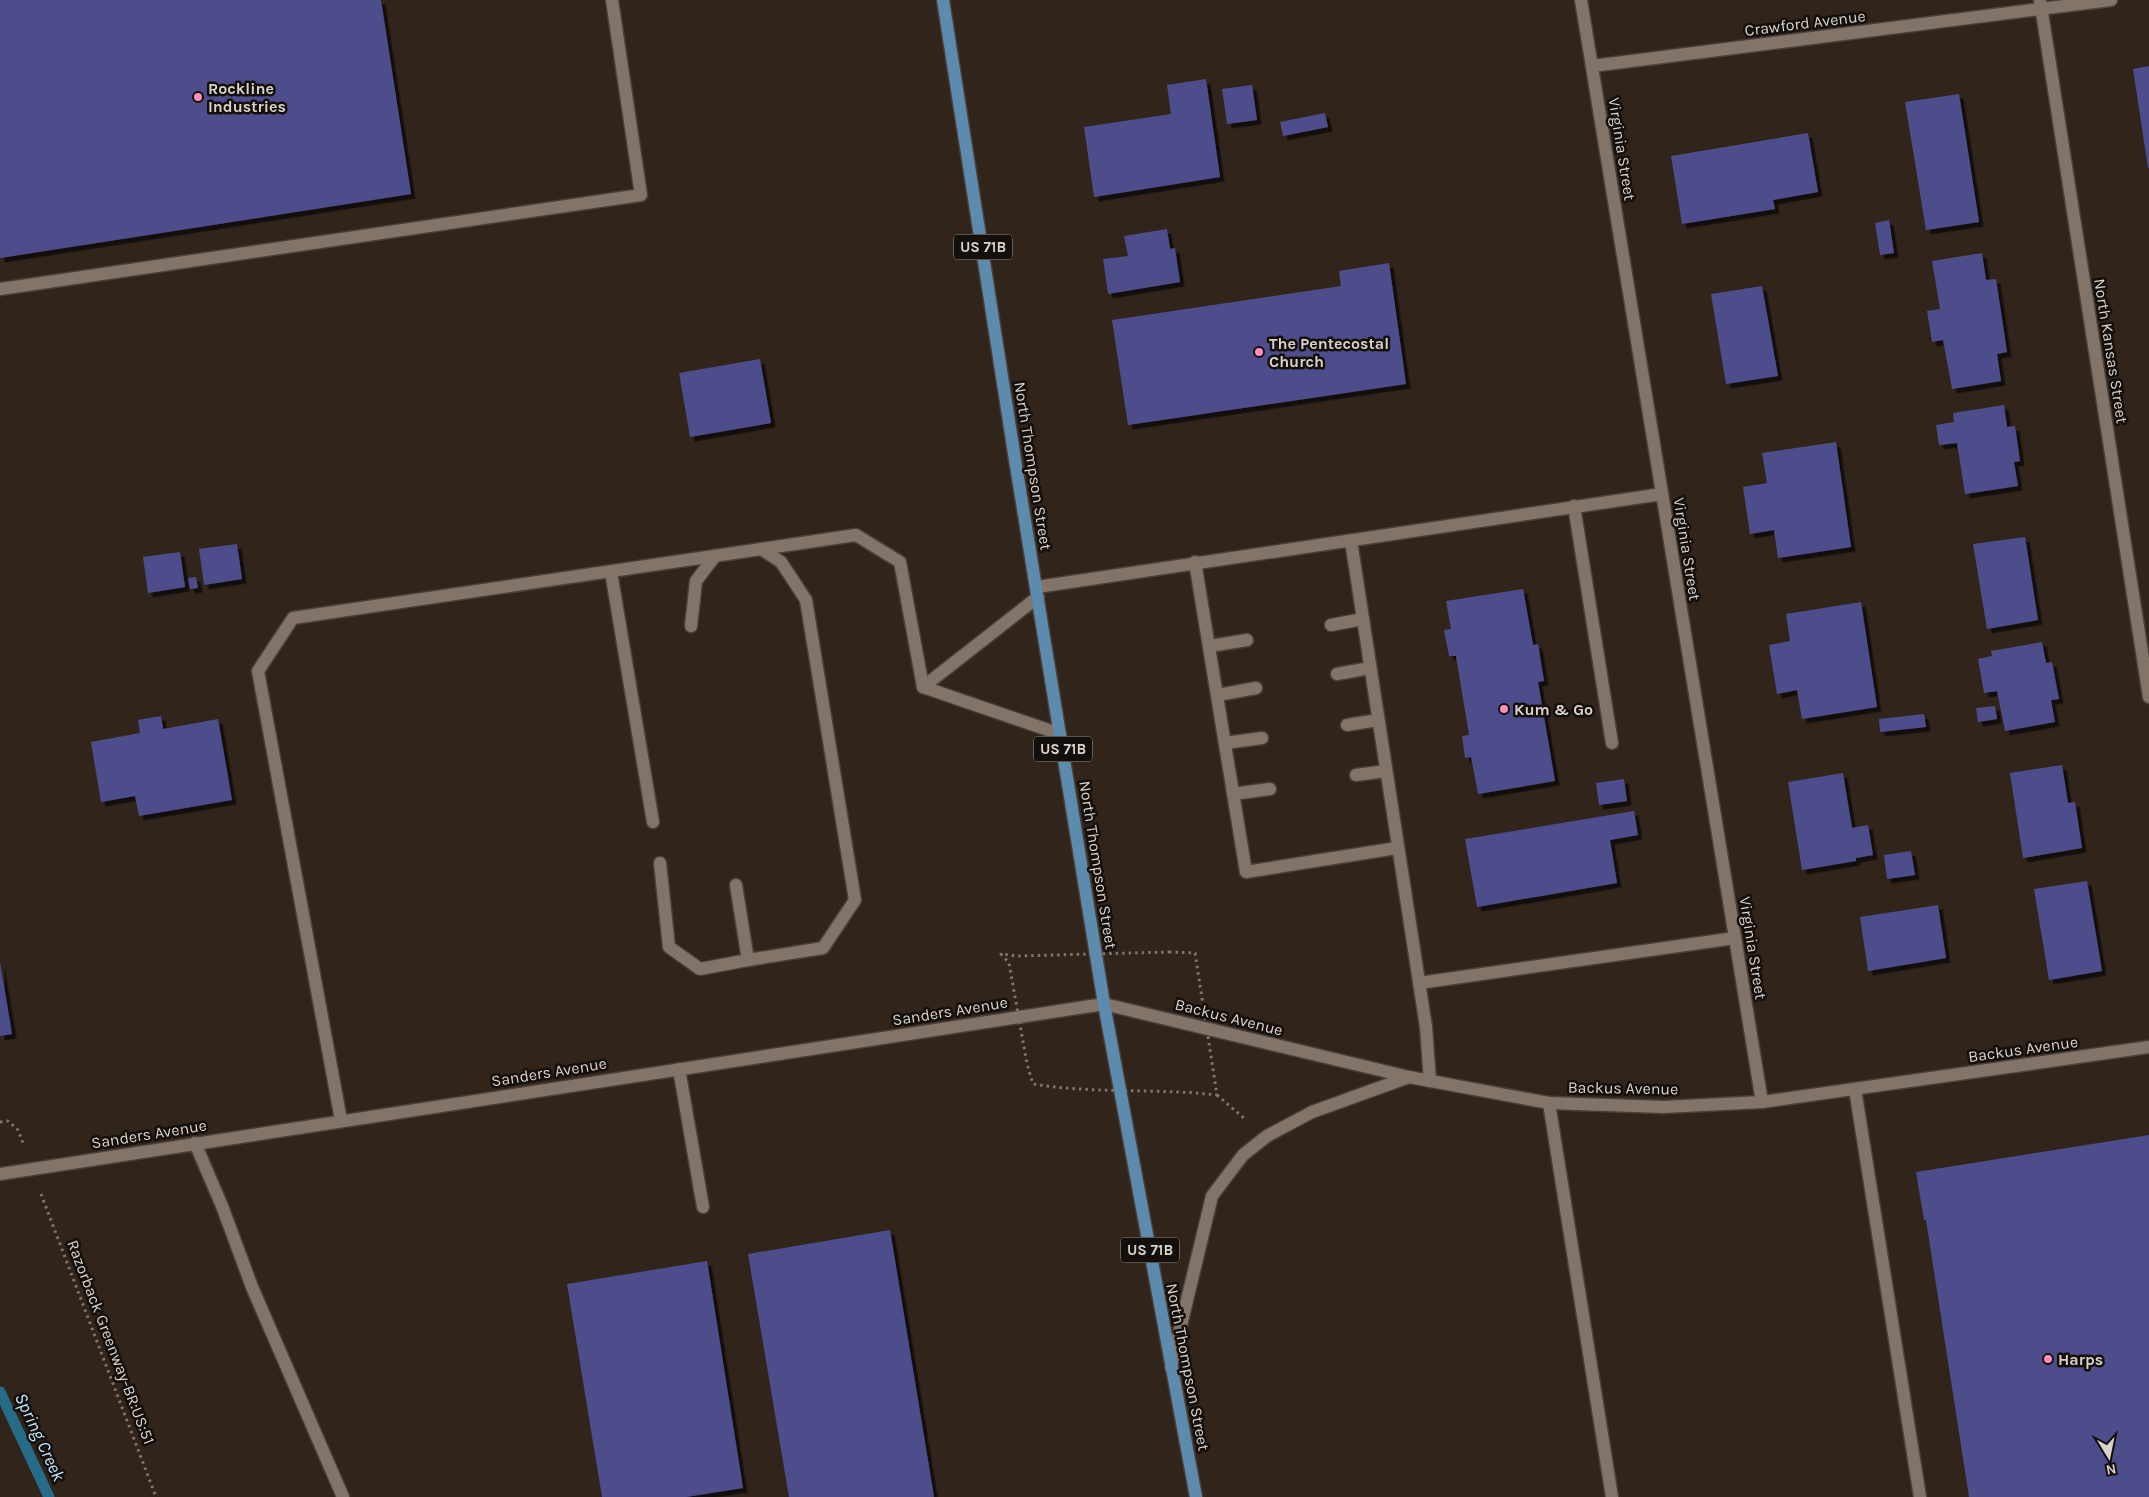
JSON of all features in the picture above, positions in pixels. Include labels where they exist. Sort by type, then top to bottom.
[{"type":"main road","name":"North Thompson Street","points":[[942,0],[1104,1004],[1196,1497]]},
{"type":"street","points":[[0,290],[641,195],[612,0]]},
{"type":"street","name":"Virginia Street","points":[[1581,0],[1762,1102]]},
{"type":"street","name":"Crawford Avenue","points":[[1592,66],[2041,5],[2111,0]]},
{"type":"street","name":"North Kansas Street","points":[[2041,5],[2149,697]]},
{"type":"street","points":[[923,687],[1038,592],[1195,562],[1351,541],[1662,494]]},
{"type":"street","points":[[1574,506],[1612,743]]},
{"type":"street","points":[[341,1120],[258,671],[293,618],[856,536],[900,562],[923,687]]},
{"type":"street","points":[[1351,541],[1419,983],[1430,1081]]},
{"type":"street","points":[[660,863],[669,947],[700,969],[823,948],[855,900],[806,600],[781,562],[761,549]]},
{"type":"street","points":[[691,626],[696,581],[715,556]]},
{"type":"street","points":[[1195,562],[1246,872],[1397,848]]},
{"type":"street","points":[[611,572],[654,822]]},
{"type":"street","points":[[1330,625],[1363,620]]},
{"type":"street","points":[[1210,646],[1247,640]]},
{"type":"street","points":[[1337,674],[1370,668]]},
{"type":"street","points":[[923,687],[1060,734]]},
{"type":"street","points":[[1218,695],[1256,688]]},
{"type":"street","points":[[1346,725],[1378,720]]},
{"type":"street","points":[[1225,744],[1262,738]]},
{"type":"street","points":[[1356,775],[1386,771]]},
{"type":"street","points":[[1233,794],[1270,789]]},
{"type":"street","points":[[736,885],[748,960]]},
{"type":"street","points":[[1419,983],[1735,938]]},
{"type":"street","name":"Sanders Avenue","points":[[0,1174],[1104,1004]]},
{"type":"street","name":"Backus Avenue","points":[[1104,1004],[1409,1077],[1550,1103],[1664,1107],[1762,1102],[2149,1047]]},
{"type":"street","points":[[679,1069],[703,1208]]},
{"type":"street","points":[[1172,1367],[1212,1196],[1243,1154],[1268,1136],[1312,1112],[1409,1077]]},
{"type":"street","points":[[1855,1089],[1920,1497]]},
{"type":"street","points":[[1550,1103],[1612,1497]]},
{"type":"street","points":[[195,1143],[222,1206],[252,1287],[343,1497]]},
{"type":"path","points":[[1169,952],[1194,953],[1199,979]]},
{"type":"path","points":[[1009,963],[1001,954],[1017,956]]},
{"type":"path","points":[[1027,1064],[1033,1084],[1052,1087]]},
{"type":"path","points":[[1215,1083],[1217,1095]]},
{"type":"path","points":[[1188,1092],[1217,1095],[1250,1123]]},
{"type":"path","points":[[0,1122],[8,1121],[18,1130],[22,1142]]},
{"type":"path","name":"Razorback Greenway-BR:US:51","points":[[42,1196],[156,1497]]},
{"type":"building","name":"Rockline Industries","points":[[0,0],[381,0],[411,194],[0,258]]},
{"type":"building","points":[[2149,66],[2149,168],[2148,168],[2133,69]]},
{"type":"building","points":[[1206,79],[1220,177],[1094,197],[1084,127],[1171,114],[1167,85]]},
{"type":"building","points":[[1252,85],[1257,120],[1227,124],[1222,89]]},
{"type":"building","points":[[1959,94],[1979,222],[1926,230],[1905,102]]},
{"type":"building","points":[[1325,113],[1328,127],[1283,136],[1280,122]]},
{"type":"building","points":[[1808,133],[1818,192],[1773,200],[1775,209],[1682,224],[1671,156]]},
{"type":"building","points":[[1889,220],[1894,253],[1880,255],[1875,223]]},
{"type":"building","points":[[1167,229],[1170,249],[1175,248],[1180,282],[1108,294],[1103,259],[1128,256],[1124,236]]},
{"type":"building","points":[[1982,253],[1986,280],[1996,279],[2007,352],[1997,354],[2001,381],[1952,389],[1943,340],[1932,342],[1927,311],[1940,309],[1932,261]]},
{"type":"building","name":"The Pentecostal Church","points":[[1389,263],[1406,384],[1128,425],[1112,320],[1341,286],[1339,271]]},
{"type":"building","points":[[1762,286],[1778,376],[1726,384],[1711,294]]},
{"type":"building","points":[[760,359],[771,423],[690,437],[679,373]]},
{"type":"building","points":[[2004,405],[2007,427],[2015,426],[2020,461],[2014,462],[2018,486],[1965,494],[1957,443],[1939,445],[1936,425],[1954,422],[1953,413]]},
{"type":"building","points":[[1836,442],[1851,547],[1778,558],[1774,530],[1750,534],[1743,487],[1767,483],[1762,453]]},
{"type":"building","points":[[2025,537],[2038,620],[1987,629],[1973,544]]},
{"type":"building","points":[[237,544],[242,579],[204,585],[199,549]]},
{"type":"building","points":[[180,552],[185,587],[148,593],[143,557]]},
{"type":"building","points":[[196,577],[198,588],[190,589],[188,578]]},
{"type":"building","name":"Kum & Go","points":[[1523,589],[1533,645],[1538,644],[1544,681],[1538,682],[1555,781],[1478,794],[1471,757],[1465,758],[1462,736],[1469,735],[1456,656],[1449,656],[1444,630],[1451,629],[1446,601]]},
{"type":"building","points":[[1861,602],[1877,707],[1802,719],[1797,690],[1777,694],[1769,645],[1790,641],[1786,614]]},
{"type":"building","points":[[2042,642],[2046,663],[2052,662],[2059,699],[2051,700],[2055,722],[2005,731],[1997,691],[1984,693],[1978,659],[1992,656],[1991,651]]},
{"type":"building","points":[[1995,706],[1997,719],[1978,722],[1976,708]]},
{"type":"building","points":[[1924,714],[1926,727],[1880,732],[1879,719]]},
{"type":"building","points":[[161,716],[163,729],[218,719],[232,800],[139,816],[135,796],[101,802],[91,742],[140,733],[138,720]]},
{"type":"building","points":[[2062,765],[2068,803],[2075,802],[2082,848],[2023,858],[2010,773]]},
{"type":"building","points":[[1843,773],[1852,828],[1868,825],[1873,855],[1856,858],[1856,861],[1802,870],[1788,782]]},
{"type":"building","points":[[1624,779],[1627,801],[1599,805],[1596,783]]},
{"type":"building","points":[[1634,811],[1638,835],[1610,840],[1617,883],[1477,907],[1465,839]]},
{"type":"building","points":[[1911,851],[1915,875],[1887,879],[1884,855]]},
{"type":"building","points":[[2087,881],[2102,971],[2049,980],[2034,889]]},
{"type":"building","points":[[1938,905],[1946,958],[1868,971],[1860,917]]},
{"type":"building","points":[[0,962],[12,1034],[0,1036]]},
{"type":"building","name":"Harps","points":[[2149,1135],[2149,1497],[1969,1497],[1926,1220],[1924,1220],[1916,1172]]},
{"type":"building","points":[[890,1230],[934,1497],[789,1497],[748,1254]]},
{"type":"building","points":[[707,1261],[743,1488],[686,1497],[602,1497],[567,1284]]},
{"type":"waterway","name":"Spring Creek","points":[[0,1392],[49,1497]]},
{"type":"place","name":"Rockline Industries","points":[[198,97]]},
{"type":"place","name":"The Pentecostal Church","points":[[1259,352]]},
{"type":"place","name":"Kum & Go","points":[[1504,709]]},
{"type":"place","name":"Harps","points":[[2048,1359]]}]
